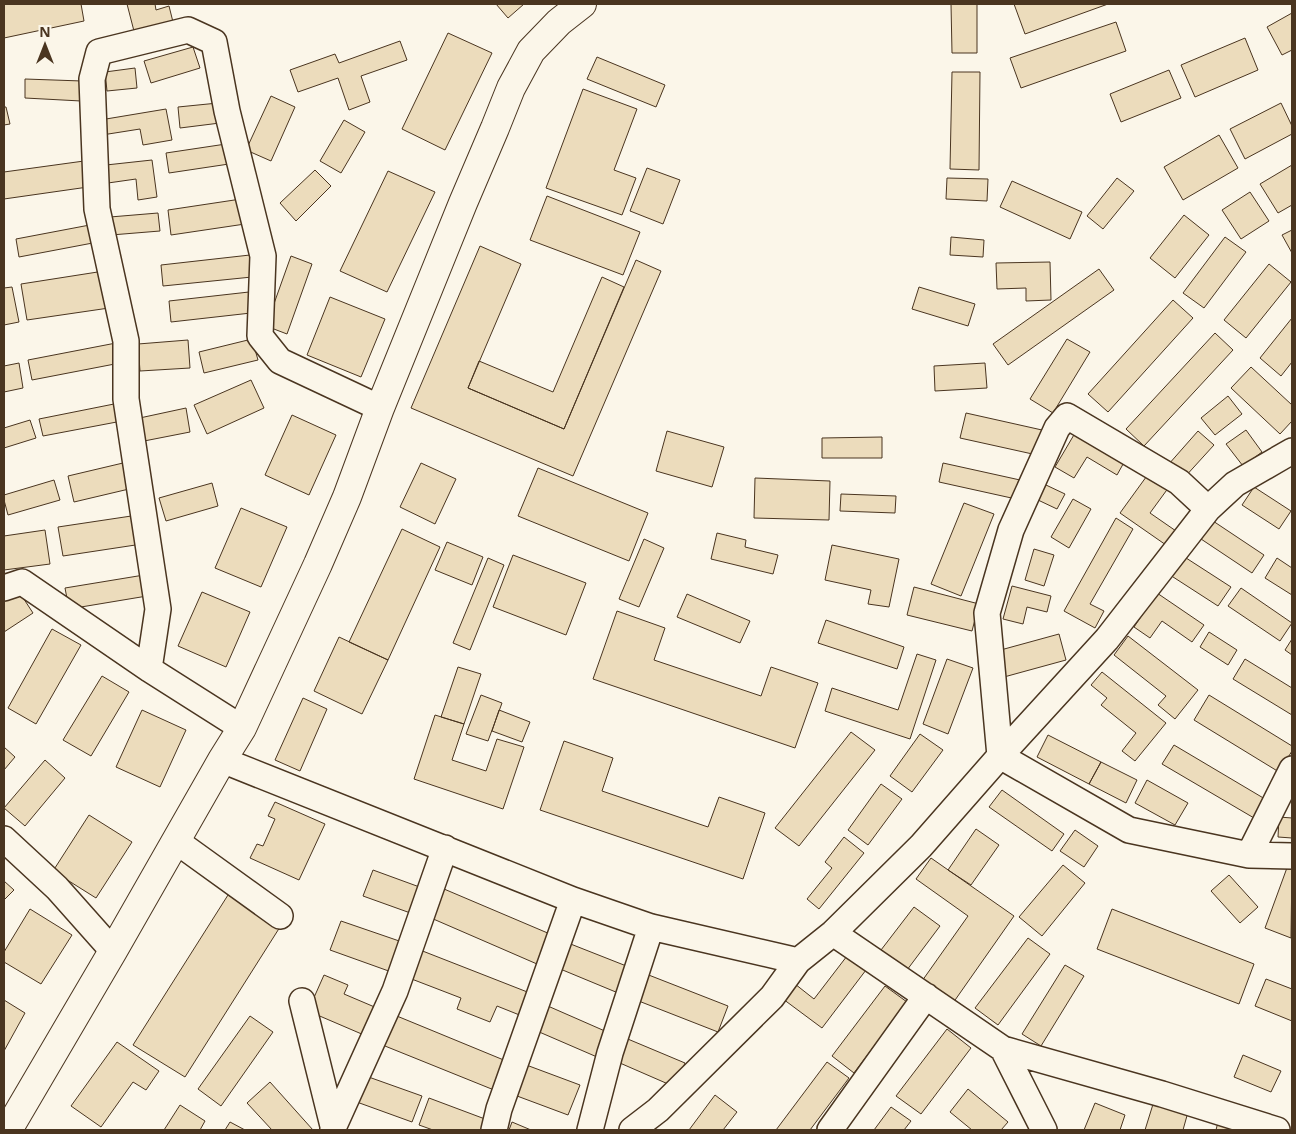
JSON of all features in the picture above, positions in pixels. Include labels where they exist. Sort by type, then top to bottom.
[{"type":"street","points":[[8,1130],[242,728],[322,556],[347,497],[380,408],[511,88],[531,51],[559,22],[582,4]]},
{"type":"street","points":[[149,669],[158,609],[126,399],[126,341],[97,210],[92,78],[98,52],[188,30],[214,42],[227,111],[263,256],[260,336],[280,361],[380,408]]},
{"type":"street","points":[[1000,756],[987,613],[1011,530],[1057,428],[1068,416],[1179,482],[1208,509]]},
{"type":"street","points":[[632,1130],[658,1110],[772,997],[798,961],[833,933],[921,846],[1107,639],[1208,509],[1235,484],[1292,451]]},
{"type":"street","points":[[4,588],[22,582],[149,669],[242,728]]},
{"type":"street","points":[[1000,756],[1129,830],[1248,855],[1292,856]]},
{"type":"street","points":[[222,760],[573,900],[651,928],[798,961]]},
{"type":"street","points":[[1248,855],[1292,769]]},
{"type":"street","points":[[4,839],[57,888],[113,951]]},
{"type":"street","points":[[176,841],[280,916]]},
{"type":"street","points":[[333,1129],[395,991],[445,848]]},
{"type":"street","points":[[494,1130],[573,900]]},
{"type":"street","points":[[590,1130],[610,1053],[651,928]]},
{"type":"street","points":[[833,933],[1003,1049],[1162,1094],[1277,1130]]},
{"type":"street","points":[[830,1130],[926,996]]},
{"type":"street","points":[[302,1001],[333,1129]]},
{"type":"street","points":[[1003,1049],[1044,1130]]},
{"type":"building","points":[[4,4],[81,4],[84,21],[4,38]]},
{"type":"building","points":[[127,4],[155,4],[156,10],[169,6],[174,26],[135,35]]},
{"type":"building","points":[[496,4],[524,4],[508,18]]},
{"type":"building","points":[[951,4],[977,4],[977,53],[952,53]]},
{"type":"building","points":[[1014,4],[1108,4],[1025,34]]},
{"type":"building","points":[[1292,13],[1292,50],[1282,55],[1267,27]]},
{"type":"building","points":[[1116,22],[1126,51],[1021,88],[1010,58]]},
{"type":"building","points":[[448,33],[492,53],[445,150],[402,129]]},
{"type":"building","points":[[1245,38],[1258,70],[1195,97],[1181,65]]},
{"type":"building","points":[[400,41],[407,60],[361,76],[370,102],[349,110],[338,78],[298,92],[290,70],[335,54],[339,63]]},
{"type":"building","points":[[193,47],[200,68],[151,83],[144,61]]},
{"type":"building","points":[[597,57],[665,85],[656,107],[587,79]]},
{"type":"building","points":[[135,68],[137,88],[107,91],[105,72]]},
{"type":"building","points":[[1169,70],[1181,98],[1121,122],[1110,94]]},
{"type":"building","points":[[952,72],[980,72],[979,170],[950,169]]},
{"type":"building","points":[[25,79],[82,81],[81,101],[25,98]]},
{"type":"building","points":[[583,89],[637,109],[614,170],[636,178],[622,215],[546,188]]},
{"type":"building","points":[[271,96],[295,107],[271,161],[246,150]]},
{"type":"building","points":[[218,103],[220,123],[180,128],[178,107]]},
{"type":"building","points":[[1281,103],[1292,126],[1292,134],[1245,159],[1230,129]]},
{"type":"building","points":[[4,107],[6,107],[10,124],[4,125]]},
{"type":"building","points":[[166,109],[172,140],[143,145],[140,129],[102,135],[100,120]]},
{"type":"building","points":[[344,120],[365,132],[341,173],[320,161]]},
{"type":"building","points":[[1219,135],[1238,168],[1183,200],[1164,167]]},
{"type":"building","points":[[226,144],[229,164],[169,173],[166,153]]},
{"type":"building","points":[[152,160],[157,197],[138,200],[136,179],[108,183],[106,165]]},
{"type":"building","points":[[84,161],[88,187],[4,199],[4,172]]},
{"type":"building","points":[[1292,165],[1292,205],[1278,213],[1260,184]]},
{"type":"building","points":[[647,168],[680,180],[663,224],[630,211]]},
{"type":"building","points":[[315,170],[331,186],[296,221],[280,203]]},
{"type":"building","points":[[388,171],[435,192],[387,292],[340,271]]},
{"type":"building","points":[[947,178],[988,179],[987,201],[946,199]]},
{"type":"building","points":[[1117,178],[1134,191],[1103,229],[1087,216]]},
{"type":"building","points":[[1012,181],[1082,212],[1070,239],[1000,207]]},
{"type":"building","points":[[1250,192],[1269,221],[1241,239],[1222,210]]},
{"type":"building","points":[[547,196],[640,232],[623,275],[530,240]]},
{"type":"building","points":[[241,199],[245,224],[171,235],[168,210]]},
{"type":"building","points":[[158,213],[160,231],[111,235],[110,217]]},
{"type":"building","points":[[1184,215],[1209,235],[1175,278],[1150,258]]},
{"type":"building","points":[[95,224],[98,242],[19,257],[16,239]]},
{"type":"building","points":[[1292,230],[1292,253],[1282,235]]},
{"type":"building","points":[[951,237],[984,240],[983,257],[950,255]]},
{"type":"building","points":[[1225,237],[1246,252],[1204,308],[1183,293]]},
{"type":"building","points":[[480,246],[521,264],[468,388],[564,429],[636,260],[661,271],[573,476],[411,408]]},
{"type":"building","points":[[250,255],[252,277],[163,286],[161,265]]},
{"type":"building","points":[[291,256],[312,264],[287,334],[266,326]]},
{"type":"building","points":[[1050,262],[1051,300],[1026,301],[1026,288],[997,289],[996,263]]},
{"type":"building","points":[[1269,264],[1291,282],[1246,338],[1224,320]]},
{"type":"building","points":[[1099,269],[1114,290],[1008,365],[993,344]]},
{"type":"building","points":[[104,271],[109,308],[27,320],[21,284]]},
{"type":"building","points":[[602,277],[624,287],[564,429],[468,388],[479,361],[553,392]]},
{"type":"building","points":[[12,287],[19,322],[4,325],[4,288]]},
{"type":"building","points":[[919,287],[975,304],[968,326],[912,309]]},
{"type":"building","points":[[249,292],[251,313],[171,322],[169,301]]},
{"type":"building","points":[[330,297],[385,319],[361,377],[307,355]]},
{"type":"building","points":[[1173,300],[1193,318],[1108,412],[1088,394]]},
{"type":"building","points":[[1292,318],[1292,362],[1281,376],[1260,358]]},
{"type":"building","points":[[1215,333],[1233,350],[1144,446],[1126,429]]},
{"type":"building","points":[[252,339],[258,360],[204,373],[199,352]]},
{"type":"building","points":[[1067,339],[1090,352],[1053,413],[1030,399]]},
{"type":"building","points":[[188,340],[190,368],[140,371],[138,344]]},
{"type":"building","points":[[116,343],[120,363],[32,380],[28,360]]},
{"type":"building","points":[[19,363],[23,388],[4,392],[4,366]]},
{"type":"building","points":[[985,363],[987,388],[935,391],[934,366]]},
{"type":"building","points":[[1251,367],[1292,405],[1292,421],[1280,434],[1231,388]]},
{"type":"building","points":[[251,380],[264,408],[207,434],[194,405]]},
{"type":"building","points":[[1228,396],[1242,414],[1215,435],[1201,418]]},
{"type":"building","points":[[119,403],[122,421],[43,436],[39,419]]},
{"type":"building","points":[[186,408],[190,432],[139,442],[135,419]]},
{"type":"building","points":[[966,413],[1042,430],[1037,455],[960,438]]},
{"type":"building","points":[[292,415],[336,435],[309,495],[265,475]]},
{"type":"building","points":[[30,420],[36,438],[4,448],[4,428]]},
{"type":"building","points":[[1078,428],[1127,457],[1117,475],[1087,457],[1074,478],[1055,467]]},
{"type":"building","points":[[1246,430],[1262,452],[1243,466],[1226,444]]},
{"type":"building","points":[[667,431],[724,447],[712,487],[656,471]]},
{"type":"building","points":[[1198,431],[1214,445],[1183,479],[1168,465]]},
{"type":"building","points":[[882,437],[882,458],[822,458],[822,438]]},
{"type":"building","points":[[123,463],[129,489],[74,502],[68,476]]},
{"type":"building","points":[[421,463],[456,479],[435,524],[400,507]]},
{"type":"building","points":[[943,463],[1020,480],[1016,499],[939,482]]},
{"type":"building","points":[[538,468],[648,513],[629,561],[518,516]]},
{"type":"building","points":[[1149,473],[1169,487],[1150,513],[1176,531],[1166,545],[1120,513]]},
{"type":"building","points":[[755,478],[830,481],[829,520],[754,518]]},
{"type":"building","points":[[54,480],[60,500],[8,515],[4,495]]},
{"type":"building","points":[[212,483],[218,506],[166,521],[159,498]]},
{"type":"building","points":[[1046,485],[1065,494],[1057,509],[1038,500]]},
{"type":"building","points":[[1254,487],[1291,511],[1279,529],[1242,505]]},
{"type":"building","points":[[841,494],[896,496],[895,513],[840,511]]},
{"type":"building","points":[[1073,499],[1091,509],[1069,548],[1051,537]]},
{"type":"building","points":[[964,503],[994,514],[961,596],[931,584]]},
{"type":"building","points":[[241,508],[287,527],[261,587],[215,568]]},
{"type":"building","points":[[138,515],[142,544],[63,556],[58,527]]},
{"type":"building","points":[[1116,518],[1133,529],[1090,604],[1104,611],[1095,628],[1064,611]]},
{"type":"building","points":[[1213,521],[1264,555],[1252,573],[1201,539]]},
{"type":"building","points":[[402,529],[440,547],[388,660],[349,642]]},
{"type":"building","points":[[45,530],[50,564],[4,570],[4,536]]},
{"type":"building","points":[[717,533],[746,540],[745,547],[778,555],[773,574],[711,559]]},
{"type":"building","points":[[644,539],[664,548],[639,607],[619,599]]},
{"type":"building","points":[[447,542],[483,557],[472,585],[435,570]]},
{"type":"building","points":[[832,545],[899,559],[889,607],[868,604],[871,590],[825,580]]},
{"type":"building","points":[[1034,549],[1054,555],[1044,586],[1025,580]]},
{"type":"building","points":[[513,555],[586,583],[566,635],[493,607]]},
{"type":"building","points":[[1183,556],[1231,587],[1218,606],[1170,575]]},
{"type":"building","points":[[488,558],[504,565],[470,650],[453,643]]},
{"type":"building","points":[[1277,558],[1292,568],[1292,595],[1265,578]]},
{"type":"building","points":[[144,575],[147,596],[69,609],[65,588]]},
{"type":"building","points":[[1012,586],[1051,596],[1047,612],[1027,607],[1023,624],[1003,619]]},
{"type":"building","points":[[914,587],[979,604],[972,631],[907,615]]},
{"type":"building","points":[[1241,588],[1292,623],[1280,641],[1228,606]]},
{"type":"building","points":[[18,590],[33,613],[4,632],[4,599]]},
{"type":"building","points":[[202,592],[250,612],[226,667],[178,646]]},
{"type":"building","points":[[1157,593],[1204,625],[1192,642],[1162,621],[1150,638],[1134,627]]},
{"type":"building","points":[[687,594],[750,621],[740,643],[677,617]]},
{"type":"building","points":[[617,611],[665,628],[654,660],[761,696],[771,667],[818,683],[795,748],[593,679]]},
{"type":"building","points":[[826,620],[904,647],[897,669],[818,643]]},
{"type":"building","points":[[52,629],[81,645],[36,724],[8,708]]},
{"type":"building","points":[[1209,632],[1237,650],[1228,665],[1200,647]]},
{"type":"building","points":[[1059,634],[1066,660],[1004,677],[997,651]]},
{"type":"building","points":[[1128,636],[1198,690],[1175,719],[1158,705],[1166,696],[1114,655]]},
{"type":"building","points":[[339,637],[388,660],[362,714],[314,691]]},
{"type":"building","points":[[1292,639],[1292,655],[1285,650]]},
{"type":"building","points":[[917,654],[936,660],[910,739],[825,711],[832,688],[898,710]]},
{"type":"building","points":[[947,659],[973,668],[948,734],[923,724]]},
{"type":"building","points":[[1245,659],[1292,688],[1292,715],[1233,679]]},
{"type":"building","points":[[458,667],[481,674],[464,724],[441,717]]},
{"type":"building","points":[[1102,672],[1166,723],[1135,761],[1122,751],[1136,733],[1101,705],[1107,698],[1091,685]]},
{"type":"building","points":[[102,676],[129,692],[91,756],[63,740]]},
{"type":"building","points":[[481,695],[502,703],[488,741],[466,734]]},
{"type":"building","points":[[1209,695],[1292,746],[1292,751],[1279,772],[1194,720]]},
{"type":"building","points":[[303,698],[327,709],[300,771],[275,760]]},
{"type":"building","points":[[142,710],[186,730],[160,787],[116,767]]},
{"type":"building","points":[[499,710],[530,722],[522,742],[492,731]]},
{"type":"building","points":[[435,715],[464,724],[452,760],[486,771],[497,739],[524,747],[503,809],[414,779]]},
{"type":"building","points":[[851,732],[875,750],[799,846],[775,828]]},
{"type":"building","points":[[920,734],[943,750],[912,792],[890,776]]},
{"type":"building","points":[[1048,735],[1101,762],[1089,784],[1037,757]]},
{"type":"building","points":[[564,741],[613,758],[602,791],[708,827],[719,797],[765,813],[743,879],[540,810]]},
{"type":"building","points":[[1174,745],[1265,799],[1254,818],[1162,764]]},
{"type":"building","points":[[4,747],[15,757],[4,770]]},
{"type":"building","points":[[45,760],[65,778],[25,826],[4,808]]},
{"type":"building","points":[[1101,762],[1137,780],[1126,803],[1089,784]]},
{"type":"building","points":[[1147,780],[1188,803],[1175,825],[1135,803]]},
{"type":"building","points":[[881,784],[902,799],[868,845],[848,830]]},
{"type":"building","points":[[1002,790],[1064,834],[1052,851],[989,807]]},
{"type":"building","points":[[275,802],[325,824],[299,880],[250,858],[257,844],[263,846],[275,819],[268,816]]},
{"type":"building","points":[[89,815],[132,842],[96,898],[53,871]]},
{"type":"building","points":[[1279,817],[1292,818],[1292,838],[1278,837]]},
{"type":"building","points":[[976,829],[999,845],[971,885],[948,870]]},
{"type":"building","points":[[1075,830],[1098,846],[1084,867],[1060,851]]},
{"type":"building","points":[[844,837],[864,853],[819,909],[807,899],[832,868],[825,862]]},
{"type":"building","points":[[931,858],[1014,916],[953,1003],[922,981],[968,916],[916,879]]},
{"type":"building","points":[[1063,865],[1085,883],[1042,936],[1019,917]]},
{"type":"building","points":[[1288,865],[1292,866],[1291,938],[1265,928]]},
{"type":"building","points":[[373,870],[425,889],[416,915],[363,896]]},
{"type":"building","points":[[1229,875],[1258,907],[1240,923],[1211,891]]},
{"type":"building","points":[[4,881],[14,890],[4,900]]},
{"type":"building","points":[[444,889],[550,934],[537,964],[431,918]]},
{"type":"building","points":[[228,895],[280,927],[185,1077],[133,1045]]},
{"type":"building","points":[[914,907],[940,926],[907,970],[881,950]]},
{"type":"building","points":[[30,909],[72,935],[41,984],[4,962],[4,952]]},
{"type":"building","points":[[1112,909],[1254,964],[1239,1004],[1097,949]]},
{"type":"building","points":[[341,921],[408,944],[397,974],[330,950]]},
{"type":"building","points":[[1028,938],[1050,954],[998,1025],[975,1008]]},
{"type":"building","points":[[563,941],[634,969],[623,995],[553,966]]},
{"type":"building","points":[[420,950],[535,995],[527,1018],[497,1006],[490,1022],[457,1009],[461,998],[409,978]]},
{"type":"building","points":[[847,956],[866,970],[822,1028],[783,999],[795,984],[814,999]]},
{"type":"building","points":[[1065,965],[1084,976],[1041,1046],[1022,1034]]},
{"type":"building","points":[[641,972],[728,1006],[718,1032],[631,998]]},
{"type":"building","points":[[324,975],[348,985],[344,994],[384,1011],[371,1038],[308,1011]]},
{"type":"building","points":[[1266,979],[1292,989],[1292,1021],[1255,1006]]},
{"type":"building","points":[[885,986],[907,1002],[854,1073],[832,1056]]},
{"type":"building","points":[[4,1000],[25,1013],[4,1051]]},
{"type":"building","points":[[541,1003],[614,1035],[604,1060],[530,1028]]},
{"type":"building","points":[[392,1014],[511,1063],[499,1092],[380,1044]]},
{"type":"building","points":[[250,1016],[273,1032],[221,1106],[198,1089]]},
{"type":"building","points":[[947,1029],[971,1048],[921,1114],[896,1096]]},
{"type":"building","points":[[623,1037],[685,1063],[675,1087],[613,1060]]},
{"type":"building","points":[[117,1042],[159,1071],[146,1090],[133,1082],[101,1127],[71,1106]]},
{"type":"building","points":[[1243,1055],[1281,1071],[1271,1092],[1234,1077]]},
{"type":"building","points":[[827,1062],[849,1078],[810,1130],[776,1130]]},
{"type":"building","points":[[521,1063],[580,1085],[568,1115],[509,1093]]},
{"type":"building","points":[[363,1075],[422,1096],[412,1122],[354,1101]]},
{"type":"building","points":[[270,1082],[313,1130],[272,1130],[247,1103]]},
{"type":"building","points":[[968,1089],[1008,1122],[1001,1130],[972,1130],[950,1112]]},
{"type":"building","points":[[715,1095],[737,1112],[723,1130],[689,1130]]},
{"type":"building","points":[[429,1098],[485,1119],[481,1130],[433,1130],[419,1125]]},
{"type":"building","points":[[1154,1101],[1188,1112],[1183,1130],[1145,1130]]},
{"type":"building","points":[[1095,1103],[1125,1115],[1120,1130],[1084,1130]]},
{"type":"building","points":[[180,1105],[205,1121],[200,1130],[164,1130]]},
{"type":"building","points":[[891,1107],[911,1121],[904,1130],[874,1130]]},
{"type":"building","points":[[230,1122],[245,1130],[225,1130]]},
{"type":"building","points":[[512,1122],[531,1130],[509,1130]]},
{"type":"building","points":[[1218,1122],[1245,1130],[1216,1130]]}]
